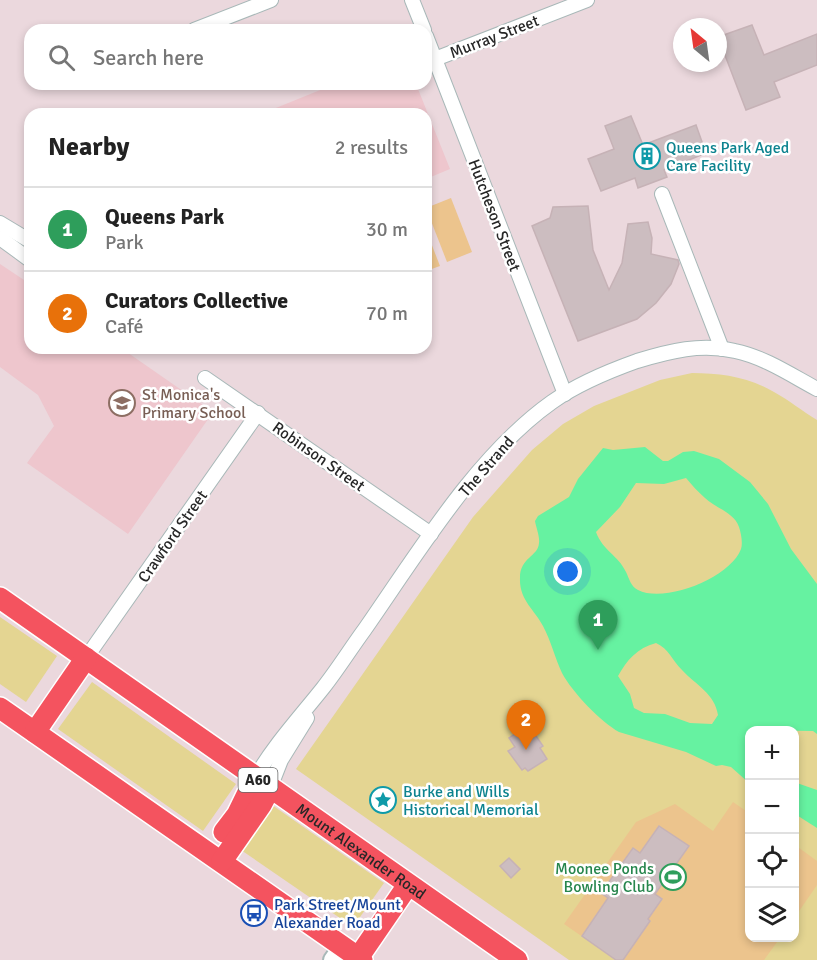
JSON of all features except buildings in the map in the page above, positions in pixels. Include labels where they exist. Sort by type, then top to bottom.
[{"type":"main road","name":"Mount Alexander Road","points":[[0,598],[517,960]]},
{"type":"main road","points":[[34,732],[87,658]]},
{"type":"main road","points":[[0,708],[216,856],[348,956],[408,885]]},
{"type":"main road","points":[[216,856],[261,805],[263,783]]},
{"type":"street","points":[[210,24],[272,0]]},
{"type":"street","points":[[412,0],[422,24]]},
{"type":"street","name":"Murray Street","points":[[435,59],[587,0]]},
{"type":"street","name":"Hutcheson Street","points":[[432,51],[564,394]]},
{"type":"street","points":[[662,194],[722,349]]},
{"type":"street","points":[[0,223],[24,237]]},
{"type":"street","points":[[0,238],[24,256]]},
{"type":"street","name":"The Strand","points":[[263,783],[270,755],[324,687],[431,534],[467,487],[506,442],[538,413],[564,394],[622,366],[691,347],[748,354],[817,389]]},
{"type":"street","name":"Robinson Street","points":[[205,378],[431,534]]},
{"type":"street","name":"Crawford Street","points":[[87,658],[258,413]]},
{"type":"shaded area","points":[[320,90],[418,90],[426,108],[276,108]]},
{"type":"shaded area","points":[[432,124],[450,169],[432,176]]},
{"type":"shaded area","points":[[451,198],[472,252],[447,262],[432,223],[432,206]]},
{"type":"shaded area","points":[[432,245],[440,266],[432,269]]},
{"type":"shaded area","name":"St Monica's Primary School","points":[[0,264],[24,280],[24,354],[130,354],[213,412],[128,534],[27,463],[54,426],[38,395],[0,367]]},
{"type":"shaded area","points":[[692,373],[713,374],[744,379],[764,387],[817,420],[817,960],[569,960],[296,769],[473,517],[532,450],[563,424],[594,406],[660,380]]},
{"type":"shaded area","points":[[645,447],[663,461],[668,461],[683,452],[694,451],[719,459],[750,482],[768,504],[791,549],[817,584],[817,734],[813,731],[799,731],[799,726],[745,726],[745,779],[731,767],[716,766],[686,752],[619,732],[604,721],[567,681],[540,620],[522,593],[521,571],[526,561],[538,548],[539,543],[535,521],[538,516],[569,497],[578,479],[603,448],[613,450]],"holes":[[[686,478],[697,491],[737,522],[742,544],[735,559],[711,578],[680,591],[650,593],[636,589],[623,566],[603,544],[596,532],[620,507],[636,483],[664,484]],[[656,643],[713,701],[718,715],[712,724],[690,723],[665,714],[644,713],[634,708],[630,694],[618,676],[633,655]]]},
{"type":"shaded area","points":[[0,617],[57,656],[26,702],[0,684]]},
{"type":"shaded area","points":[[92,682],[236,784],[203,831],[58,729]]},
{"type":"shaded area","points":[[799,784],[817,790],[817,828],[799,817]]},
{"type":"shaded area","name":"Moonee Ponds Bowling Club","points":[[733,802],[745,810],[745,942],[777,942],[764,960],[616,960],[564,924],[636,822],[675,804],[713,831]]},
{"type":"shaded area","points":[[272,805],[384,883],[353,927],[241,850]]},
{"type":"shaded area","points":[[799,848],[817,861],[817,885],[799,911]]},
{"type":"place","name":"Queens Park Aged Care Facility","points":[[647,156]]},
{"type":"place","name":"St Monica's Primary School","points":[[122,403]]},
{"type":"place","name":"Queens Park","points":[[598,650]]},
{"type":"place","name":"Curators Collective","points":[[526,750]]},
{"type":"place","name":"Burke and Wills Historical Memorial","points":[[383,800]]},
{"type":"place","name":"Moonee Ponds Bowling Club","points":[[673,877]]},
{"type":"place","name":"Park Street/Mount Alexander Road","points":[[254,913]]}]
